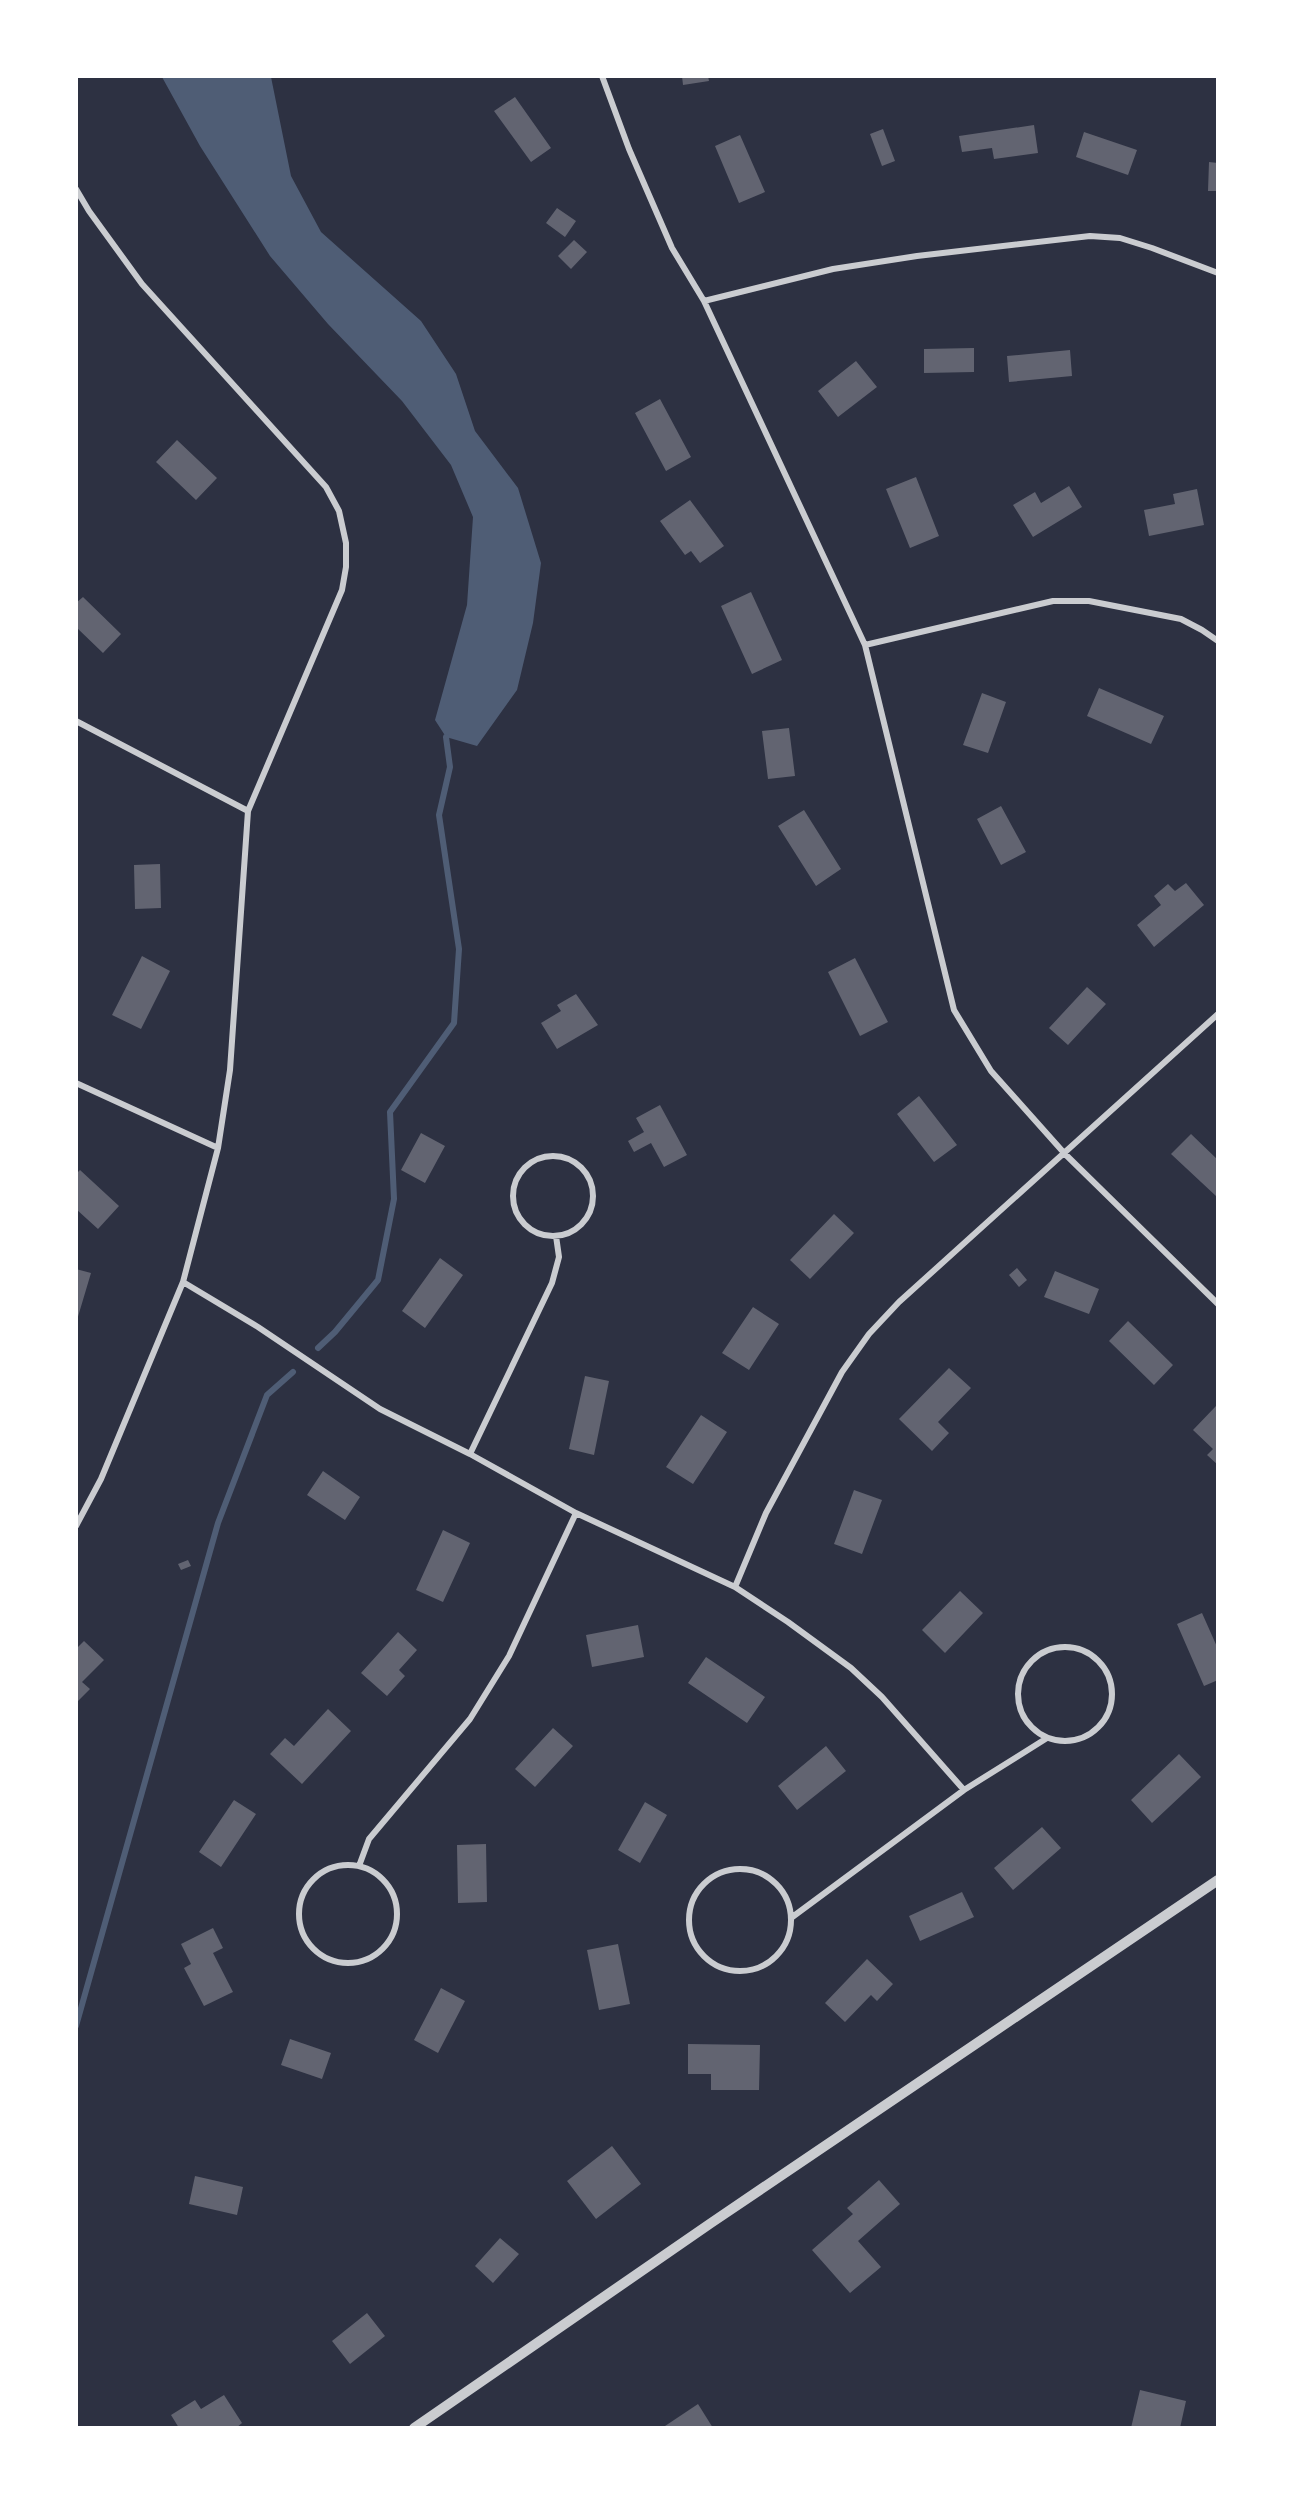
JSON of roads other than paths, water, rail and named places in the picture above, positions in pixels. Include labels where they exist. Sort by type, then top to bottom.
[{"type":"street","points":[[603,76],[629,149],[672,248],[704,301],[865,645],[954,1010],[991,1071],[1065,1154],[1218,1304]]},
{"type":"street","points":[[76,189],[88,211],[142,284],[326,487],[339,511],[346,543],[342,590],[248,811],[230,1070],[218,1148],[183,1282],[101,1479],[77,1524]]},
{"type":"street","points":[[704,301],[833,269],[917,256],[1090,236],[1120,238],[1218,273]]},
{"type":"street","points":[[865,645],[1053,601],[1089,601],[1181,619],[1218,641]]},
{"type":"street","points":[[76,721],[248,811]]},
{"type":"street","points":[[735,1587],[766,1513],[842,1372],[869,1334],[899,1302],[1218,1014]]},
{"type":"street","points":[[76,1083],[218,1148]]},
{"type":"street","points":[[559,1156],[576,1164],[589,1179],[592,1204],[583,1221],[568,1233],[556,1236],[544,1235],[528,1227],[516,1213],[513,1189],[517,1178],[530,1164],[546,1157],[559,1156]]},
{"type":"street","points":[[470,1455],[552,1283],[559,1257],[556,1236]]},
{"type":"street","points":[[183,1282],[258,1327],[380,1409],[576,1513],[735,1587],[852,1668],[882,1697],[964,1790]]},
{"type":"street","points":[[359,1866],[369,1839],[470,1719],[509,1656],[576,1513]]},
{"type":"street","points":[[791,1918],[789,1906],[777,1885],[757,1872],[732,1869],[720,1873],[700,1887],[690,1910],[689,1922],[691,1934],[703,1955],[723,1968],[735,1971],[759,1967],[770,1961],[786,1942],[791,1918],[964,1790],[1047,1738],[1058,1741],[1082,1738],[1102,1724],[1108,1713],[1112,1690],[1109,1677],[1095,1658],[1085,1651],[1066,1647],[1048,1650],[1028,1664],[1022,1675],[1018,1700],[1021,1712],[1027,1723],[1047,1738]]},
{"type":"street","points":[[336,1866],[359,1866],[381,1877],[388,1887],[396,1909],[394,1927],[386,1944],[368,1959],[344,1963],[322,1956],[306,1940],[301,1929],[299,1906],[308,1885],[325,1870],[336,1866]]},
{"type":"street","points":[[414,2427],[1218,1880]]},
{"type":"water","points":[[162,77],[271,77],[291,176],[321,232],[421,321],[456,374],[475,431],[518,488],[541,563],[533,623],[517,690],[477,746],[446,737],[435,720],[467,605],[473,517],[451,465],[402,401],[328,324],[270,256],[200,146]]},
{"type":"waterway","points":[[318,1348],[335,1332],[378,1280],[394,1199],[390,1112],[454,1023],[459,949],[439,815],[450,767],[446,737]]},
{"type":"waterway","points":[[76,2026],[218,1523],[267,1395],[293,1372]]}]
